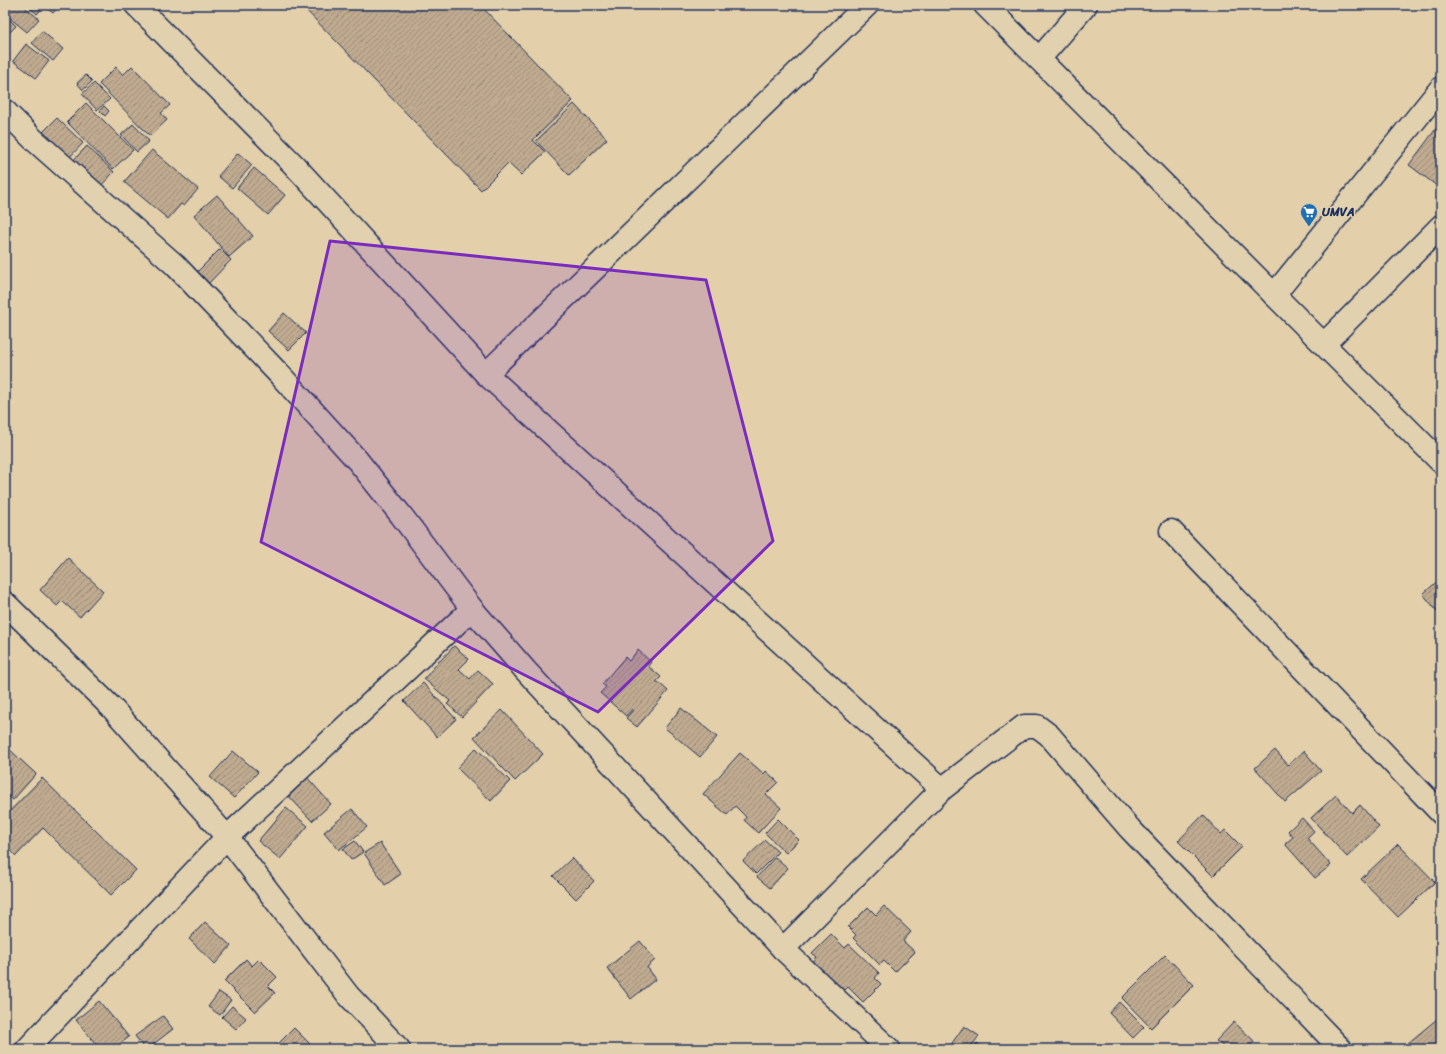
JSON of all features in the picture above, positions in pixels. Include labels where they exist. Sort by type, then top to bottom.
[{"type":"street","points":[[136,5],[293,164],[486,374],[942,789]]},
{"type":"street","points":[[486,374],[867,5]]},
{"type":"street","points":[[985,5],[1441,462]]},
{"type":"street","points":[[1039,59],[1086,5]]},
{"type":"street","points":[[1274,295],[1441,88]]},
{"type":"street","points":[[5,111],[33,138],[176,265],[259,353],[358,461],[472,609],[526,671],[783,949],[889,1049]]},
{"type":"street","points":[[1324,344],[1441,226]]},
{"type":"street","points":[[1171,531],[1441,812]]},
{"type":"street","points":[[5,603],[112,708],[227,838],[348,995],[399,1049]]},
{"type":"street","points":[[33,1047],[227,838],[472,609]]},
{"type":"street","points":[[783,949],[942,789],[1024,726],[1037,726],[1049,734],[1130,829],[1341,1049]]},
{"type":"highlighted area","points":[[330,241],[706,280],[773,541],[598,712],[261,542]]},
{"type":"building","points":[[13,5],[22,5],[39,19],[27,32],[5,14]]},
{"type":"building","points":[[27,5],[60,5],[53,13],[44,6],[37,14]]},
{"type":"building","points":[[301,5],[480,5],[573,101],[533,140],[545,152],[521,175],[508,163],[481,190]]},
{"type":"building","points":[[5,15],[16,26],[5,37]]},
{"type":"building","points":[[42,31],[63,49],[53,61],[32,43]]},
{"type":"building","points":[[26,44],[49,61],[36,78],[13,61]]},
{"type":"building","points":[[132,66],[170,105],[161,113],[167,120],[150,136],[99,84],[116,67],[123,75]]},
{"type":"building","points":[[86,75],[92,81],[83,90],[77,83]]},
{"type":"building","points":[[94,83],[110,99],[97,110],[82,94]]},
{"type":"building","points":[[86,103],[133,150],[113,169],[67,122]]},
{"type":"building","points":[[574,104],[607,139],[569,175],[536,141]]},
{"type":"building","points":[[104,106],[109,111],[105,116],[100,111]]},
{"type":"building","points":[[57,118],[83,143],[68,159],[41,134]]},
{"type":"building","points":[[1441,122],[1441,189],[1409,165]]},
{"type":"building","points":[[133,124],[149,141],[137,152],[121,135]]},
{"type":"building","points":[[87,146],[114,172],[97,190],[70,164]]},
{"type":"building","points":[[152,150],[198,189],[184,206],[181,204],[168,219],[124,182]]},
{"type":"building","points":[[238,153],[252,165],[232,188],[218,176]]},
{"type":"building","points":[[254,168],[285,195],[268,215],[237,188]]},
{"type":"building","points":[[217,195],[253,236],[229,257],[194,215]]},
{"type":"building","points":[[220,249],[231,260],[205,287],[193,276]]},
{"type":"building","points":[[284,313],[306,333],[289,350],[268,331]]},
{"type":"building","points":[[68,558],[103,591],[80,617],[62,601],[57,606],[40,590]]},
{"type":"building","points":[[1441,578],[1441,616],[1423,594]]},
{"type":"building","points":[[454,646],[469,659],[459,669],[470,679],[478,670],[493,684],[462,717],[447,704],[450,701],[424,679]]},
{"type":"building","points":[[638,650],[651,662],[648,666],[661,677],[655,683],[658,682],[668,691],[637,727],[626,718],[633,710],[632,709],[626,716],[600,693],[606,687],[602,684],[625,657],[629,661]]},
{"type":"building","points":[[423,683],[456,719],[437,737],[404,701]]},
{"type":"building","points":[[681,708],[717,737],[700,757],[665,728]]},
{"type":"building","points":[[502,710],[543,754],[515,781],[474,737]]},
{"type":"building","points":[[8,748],[36,774],[13,800],[5,793],[5,751]]},
{"type":"building","points":[[476,748],[510,781],[491,801],[457,768]]},
{"type":"building","points":[[1275,750],[1288,765],[1304,751],[1321,771],[1285,802],[1255,768]]},
{"type":"building","points":[[233,751],[258,772],[234,798],[210,777]]},
{"type":"building","points":[[740,753],[764,774],[766,771],[778,782],[766,794],[781,808],[758,833],[744,820],[746,817],[735,806],[727,815],[703,794]]},
{"type":"building","points":[[304,774],[331,804],[312,821],[285,792]]},
{"type":"building","points":[[42,778],[136,870],[111,895],[43,828],[16,856],[5,845],[5,816]]},
{"type":"building","points":[[1336,795],[1352,813],[1360,805],[1379,827],[1347,857],[1311,818]]},
{"type":"building","points":[[286,808],[308,826],[280,859],[258,841]]},
{"type":"building","points":[[352,809],[367,827],[339,850],[324,832]]},
{"type":"building","points":[[1203,815],[1221,834],[1225,830],[1242,847],[1213,876],[1178,841]]},
{"type":"building","points":[[1302,818],[1314,831],[1307,838],[1331,865],[1315,878],[1285,844],[1293,837],[1288,831]]},
{"type":"building","points":[[778,819],[799,840],[786,853],[765,833]]},
{"type":"building","points":[[765,840],[778,852],[756,874],[743,861]]},
{"type":"building","points":[[355,841],[363,852],[351,860],[343,849]]},
{"type":"building","points":[[380,843],[401,874],[385,885],[364,853]]},
{"type":"building","points":[[1398,844],[1435,882],[1398,917],[1361,879]]},
{"type":"building","points":[[775,857],[788,868],[770,888],[757,877]]},
{"type":"building","points":[[572,858],[594,881],[576,899],[553,876]]},
{"type":"building","points":[[884,906],[911,932],[903,941],[915,952],[895,972],[884,961],[880,965],[853,938],[856,935],[848,927],[868,907],[876,915]]},
{"type":"building","points":[[205,922],[231,946],[215,964],[189,939]]},
{"type":"building","points":[[831,934],[845,948],[849,944],[879,973],[875,978],[881,984],[863,1002],[848,987],[842,993],[811,964],[817,957],[812,953]]},
{"type":"building","points":[[640,941],[655,960],[647,967],[656,979],[631,999],[607,968]]},
{"type":"building","points":[[1165,955],[1194,985],[1151,1028],[1122,998]]},
{"type":"building","points":[[246,959],[252,966],[259,959],[277,977],[268,986],[275,993],[255,1012],[224,981]]},
{"type":"building","points":[[219,992],[231,1000],[220,1015],[208,1007]]},
{"type":"building","points":[[99,1001],[129,1037],[113,1049],[100,1049],[76,1020]]},
{"type":"building","points":[[1119,1002],[1144,1027],[1133,1038],[1109,1013]]},
{"type":"building","points":[[232,1006],[246,1018],[236,1029],[222,1017]]},
{"type":"building","points":[[163,1016],[173,1029],[145,1049],[135,1036]]},
{"type":"building","points":[[1437,1019],[1441,1023],[1441,1049],[1413,1049],[1408,1043]]},
{"type":"building","points":[[1234,1022],[1254,1041],[1247,1049],[1226,1049],[1216,1041]]},
{"type":"building","points":[[964,1026],[979,1036],[969,1049],[948,1049]]},
{"type":"building","points":[[294,1028],[315,1049],[273,1049]]},
{"type":"building","points":[[977,1043],[984,1049],[973,1049]]},
{"type":"place","name":"UMVA","points":[[1309,227]]}]
